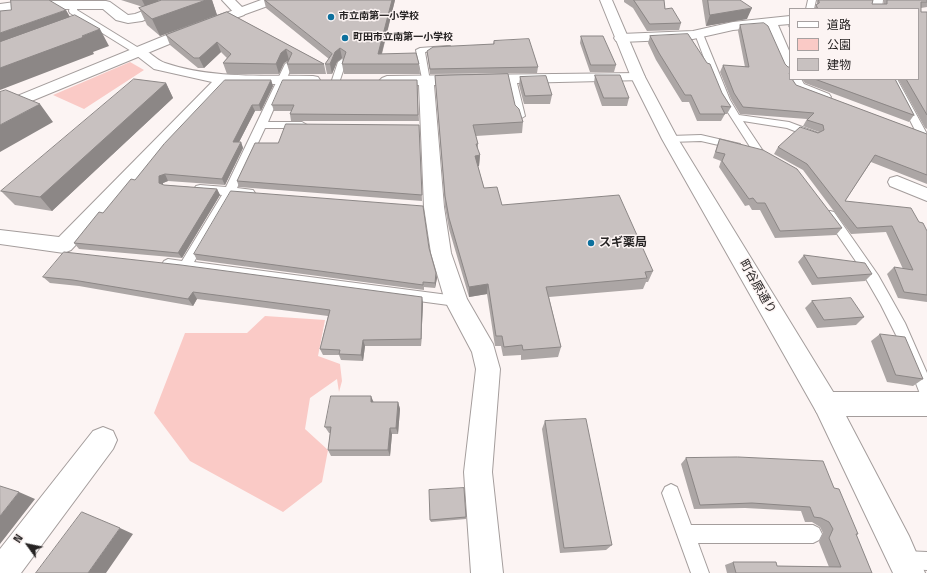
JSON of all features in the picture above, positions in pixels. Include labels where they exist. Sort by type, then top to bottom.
[{"type":"street","points":[[0,8],[22,5],[106,5],[122,17],[128,19],[137,18],[183,0]]},
{"type":"street","points":[[228,0],[246,6]]},
{"type":"street","points":[[0,109],[246,6],[272,0]]},
{"type":"street","name":"町谷原通り","points":[[606,0],[638,77],[670,139],[826,404],[906,567]]},
{"type":"street","points":[[621,38],[693,36],[733,26],[789,20]]},
{"type":"street","points":[[770,23],[789,67]]},
{"type":"street","points":[[139,52],[159,66],[223,79],[351,80]]},
{"type":"street","points":[[373,80],[426,81],[638,77]]},
{"type":"street","points":[[0,237],[69,249],[223,79]]},
{"type":"street","points":[[794,80],[798,87],[834,101]]},
{"type":"street","points":[[426,81],[424,126],[430,207],[441,253],[456,301],[484,351],[488,369],[478,472],[487,573]]},
{"type":"street","points":[[900,126],[924,135]]},
{"type":"street","points":[[897,182],[927,194]]},
{"type":"street","points":[[826,404],[927,404]]},
{"type":"street","points":[[1,573],[103,440]]},
{"type":"lane","points":[[74,5],[73,11],[91,26],[139,52]]},
{"type":"lane","points":[[699,34],[726,100],[758,151]]},
{"type":"lane","points":[[426,81],[420,50],[456,48]]},
{"type":"lane","points":[[336,80],[342,62]]},
{"type":"lane","points":[[186,265],[230,191],[262,125],[289,64]]},
{"type":"lane","points":[[512,79],[520,116]]},
{"type":"lane","points":[[894,80],[924,135]]},
{"type":"lane","points":[[781,113],[783,124]]},
{"type":"lane","points":[[736,117],[789,125],[814,135]]},
{"type":"lane","points":[[262,125],[309,125]]},
{"type":"lane","points":[[670,139],[701,138],[758,151],[771,159]]},
{"type":"lane","points":[[191,188],[261,194]]},
{"type":"lane","points":[[821,204],[845,236],[889,305],[923,380],[927,394]]},
{"type":"lane","points":[[156,262],[456,301]]},
{"type":"lane","points":[[671,493],[700,573]]},
{"type":"lane","points":[[686,534],[812,534]]},
{"type":"lane","points":[[906,567],[927,561]]},
{"type":"green space","points":[[130,62],[144,70],[84,109],[53,95]]},
{"type":"green space","points":[[265,316],[325,320],[318,356],[340,364],[342,381],[339,392],[337,379],[310,398],[305,429],[328,450],[322,482],[283,512],[190,461],[154,413],[185,333],[247,333]]},
{"type":"building","points":[[11,0],[49,0],[66,10],[0,33],[0,11],[11,10]]},
{"type":"building","points":[[162,0],[206,0],[152,19],[139,8]]},
{"type":"building","points":[[265,0],[392,0],[378,54],[416,53],[419,64],[342,64],[346,52],[340,48],[335,52],[330,64],[325,64],[332,54]]},
{"type":"building","points":[[634,0],[664,0],[665,9],[672,8],[681,23],[650,24]]},
{"type":"building","points":[[708,0],[740,0],[752,8],[710,15]]},
{"type":"building","points":[[819,0],[873,0],[872,4],[887,4],[887,0],[927,0],[927,2],[921,2],[921,12],[927,12],[927,115],[907,80],[919,80],[919,8],[818,8],[816,5],[819,3]]},
{"type":"building","points":[[227,12],[324,64],[287,64],[292,53],[286,49],[281,53],[276,64],[223,63],[231,54],[217,42],[199,58],[194,58],[166,35]]},
{"type":"building","points":[[75,15],[100,29],[82,36],[84,37],[0,68],[0,42]]},
{"type":"building","points":[[764,23],[768,26],[785,64],[789,67],[789,80],[793,80],[796,85],[927,134],[927,175],[875,155],[845,201],[911,208],[919,222],[923,223],[927,231],[927,295],[904,292],[894,267],[913,270],[892,226],[857,228],[807,164],[778,147],[800,127],[818,133],[824,130],[823,125],[807,120],[814,113],[743,107],[734,93],[723,65],[749,67],[740,25]]},
{"type":"building","points":[[688,34],[707,63],[710,64],[722,93],[731,107],[721,106],[725,114],[700,114],[691,95],[685,95],[650,36]]},
{"type":"building","points":[[581,36],[603,36],[616,65],[591,65]]},
{"type":"building","points":[[529,39],[538,67],[430,69],[427,51],[433,47],[494,44],[494,41]]},
{"type":"building","points":[[508,74],[515,105],[519,109],[523,122],[473,125],[478,144],[476,144],[480,155],[475,156],[484,188],[497,187],[502,205],[619,195],[653,271],[645,272],[647,278],[546,287],[561,347],[523,350],[522,345],[504,347],[502,336],[496,336],[488,284],[469,287],[449,218],[445,196],[435,76]]},
{"type":"building","points":[[595,75],[620,75],[629,98],[604,98]]},
{"type":"building","points":[[546,76],[552,95],[525,96],[520,77]]},
{"type":"building","points":[[134,79],[166,83],[40,197],[1,191]]},
{"type":"building","points":[[225,80],[271,80],[259,105],[252,105],[233,142],[241,142],[222,179],[165,174],[159,176],[159,183],[164,185],[217,189],[178,253],[74,243],[99,212],[103,213],[131,179],[135,180],[164,144]]},
{"type":"building","points":[[283,80],[417,80],[418,115],[290,114],[294,105],[272,105]]},
{"type":"building","points":[[818,80],[896,80],[914,115]]},
{"type":"building","points":[[6,90],[40,104],[0,125],[0,92]]},
{"type":"building","points":[[286,124],[419,125],[422,195],[237,181],[255,143],[278,143]]},
{"type":"building","points":[[720,139],[763,150],[797,169],[842,228],[780,231],[765,203],[757,203],[753,198],[749,199],[722,161],[725,154],[716,152]]},
{"type":"building","points":[[231,191],[423,206],[429,248],[436,273],[435,283],[423,282],[423,285],[194,254]]},
{"type":"building","points":[[64,252],[181,265],[422,297],[421,339],[363,340],[361,355],[339,354],[340,350],[320,349],[330,310],[193,292],[188,299],[73,280],[43,277]]},
{"type":"building","points":[[804,255],[865,263],[872,274],[818,278]]},
{"type":"building","points":[[851,298],[864,317],[824,320],[812,301]]},
{"type":"building","points":[[880,334],[905,337],[923,379],[896,375]]},
{"type":"building","points":[[331,396],[371,396],[371,402],[398,402],[396,428],[390,428],[388,450],[328,450],[331,427],[325,427]]},
{"type":"building","points":[[586,419],[612,545],[564,548],[545,421]]},
{"type":"building","points":[[738,457],[823,461],[834,488],[839,489],[858,534],[856,534],[872,573],[736,573],[733,562],[776,562],[777,566],[841,567],[829,538],[833,529],[829,522],[821,518],[814,517],[810,507],[752,503],[700,505],[686,458]]},
{"type":"building","points":[[0,486],[19,492],[0,516]]},
{"type":"building","points":[[464,488],[466,517],[430,520],[429,490]]},
{"type":"building","points":[[82,512],[120,528],[88,573],[36,573]]},
{"type":"place","name":"市立南第一小学校","points":[[331,17]]},
{"type":"place","name":"町田市立南第一小学校","points":[[345,38]]},
{"type":"place","name":"スギ薬局","points":[[591,243]]}]
